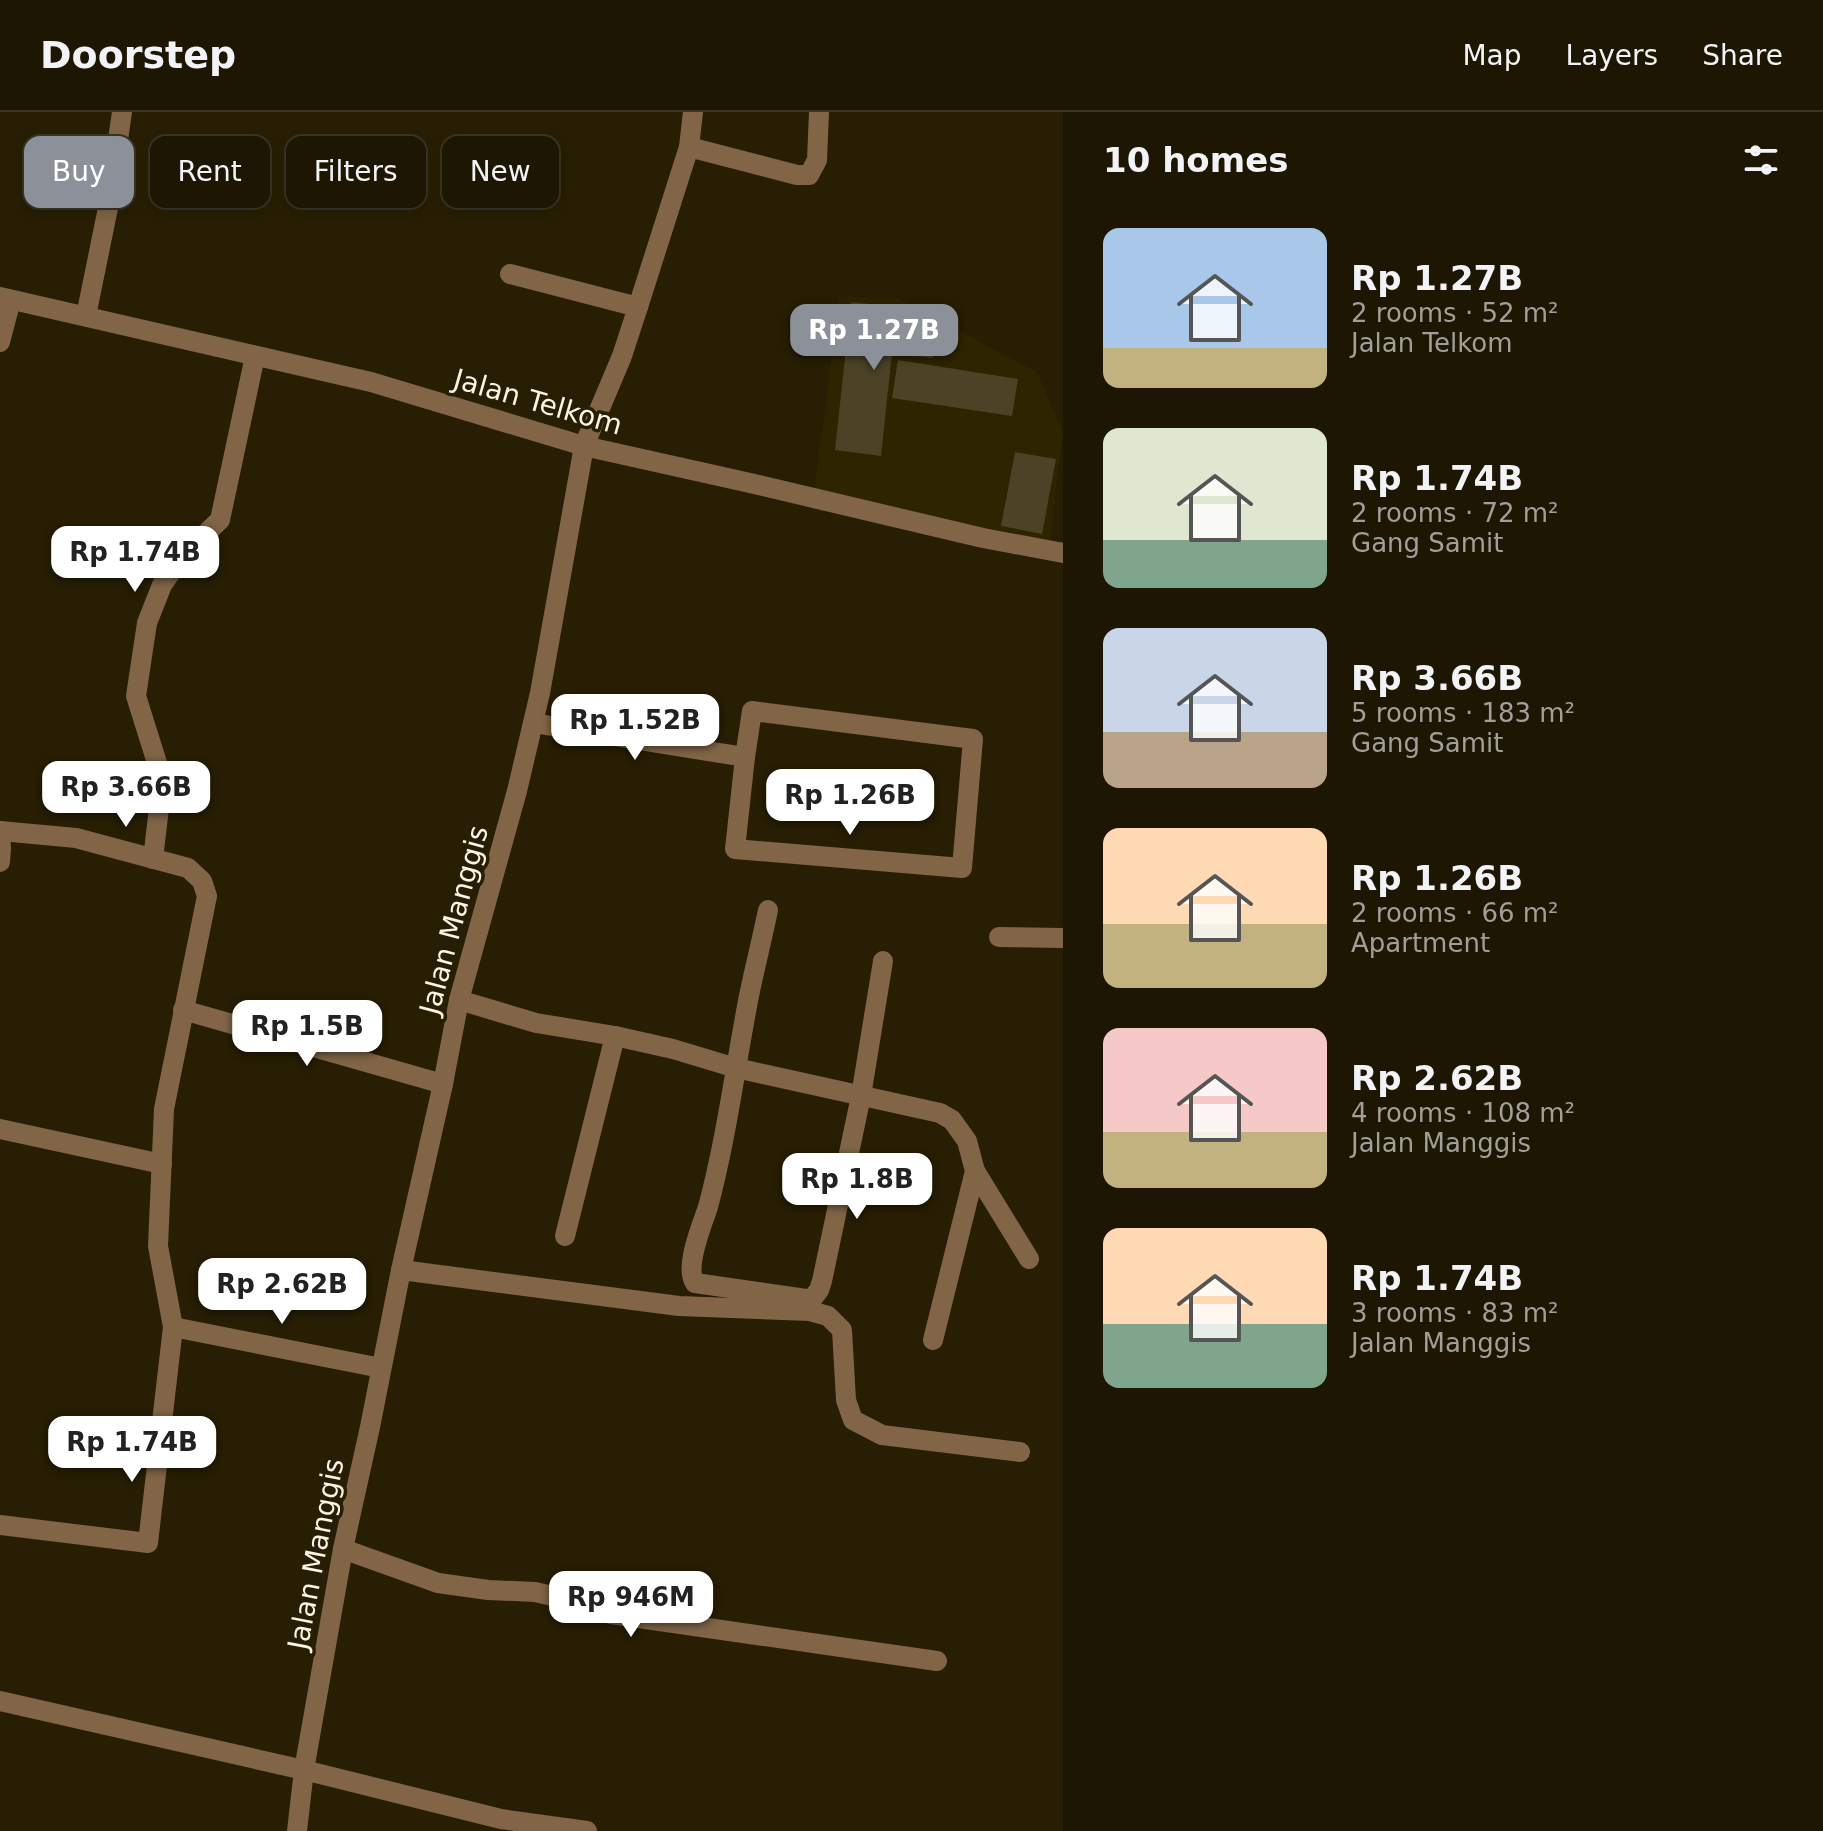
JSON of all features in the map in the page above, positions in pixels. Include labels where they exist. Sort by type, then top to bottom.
[{"type":"street","points":[[86,316],[108,208],[122,112]]},
{"type":"street","name":"Jalan Manggis","points":[[297,1831],[304,1770],[343,1549],[459,1000],[517,791],[540,693],[584,446],[622,356],[638,307],[689,147],[693,112]]},
{"type":"street","points":[[689,147],[797,175],[809,175],[817,160],[819,112]]},
{"type":"street","points":[[510,274],[638,307]]},
{"type":"street","points":[[0,342],[5,299]]},
{"type":"street","name":"Jalan Telkom","points":[[5,299],[371,382],[584,446],[983,538],[1063,553]]},
{"type":"street","points":[[153,859],[161,791],[158,766],[136,696],[147,623],[162,585],[182,556],[220,520],[255,356]]},
{"type":"street","points":[[752,711],[973,739],[962,868],[735,849],[745,757],[752,711]]},
{"type":"street","points":[[533,723],[745,757]]},
{"type":"street","points":[[0,862],[0,831],[76,838],[188,868],[202,881],[207,896],[164,1109],[158,1246],[173,1327],[148,1543],[0,1525]]},
{"type":"street","points":[[768,910],[710,1198],[692,1264],[695,1283],[806,1299],[815,1297],[822,1281],[861,1096],[883,961]]},
{"type":"street","points":[[999,937],[1063,938]]},
{"type":"street","points":[[459,1000],[536,1023],[615,1036],[736,1068],[940,1113],[952,1120],[967,1141],[975,1171],[1029,1259]]},
{"type":"street","points":[[183,1010],[443,1084]]},
{"type":"street","points":[[565,1236],[615,1036]]},
{"type":"street","points":[[0,1129],[162,1164]]},
{"type":"street","points":[[933,1340],[975,1171]]},
{"type":"street","points":[[401,1270],[679,1306],[810,1311],[828,1316],[842,1330],[846,1400],[853,1420],[882,1435],[1020,1452]]},
{"type":"street","points":[[173,1327],[381,1368]]},
{"type":"street","points":[[343,1549],[438,1583],[535,1592],[611,1614],[937,1661]]},
{"type":"street","points":[[0,1701],[304,1770],[501,1819],[587,1831]]},
{"type":"shaded area","points":[[839,297],[898,298],[1037,372],[1063,431],[1050,544],[814,493]]},
{"type":"building","points":[[851,302],[899,307],[898,321],[937,325],[933,358],[892,353],[881,456],[835,450]]},
{"type":"building","points":[[898,360],[1018,379],[1012,416],[892,398]]},
{"type":"building","points":[[1015,452],[1056,459],[1042,534],[1001,526]]}]
